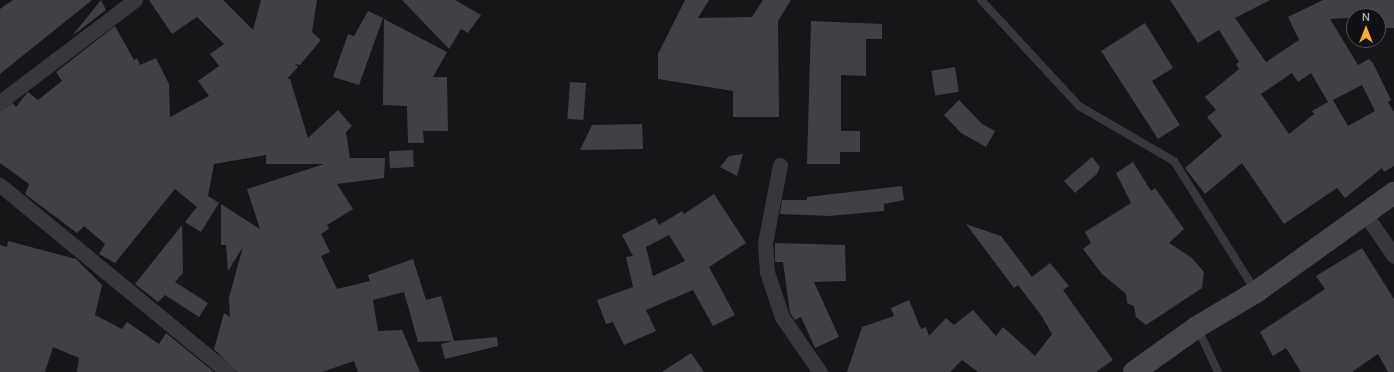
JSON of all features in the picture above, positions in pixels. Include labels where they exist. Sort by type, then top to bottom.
[{"type":"main road","points":[[1134,372],[1197,327],[1256,292],[1394,193]]},
{"type":"street","points":[[0,102],[135,0]]},
{"type":"street","points":[[780,165],[765,243],[767,272],[782,317],[820,372]]},
{"type":"street","points":[[0,185],[228,372]]},
{"type":"street","points":[[1365,214],[1394,256]]},
{"type":"lane","points":[[981,0],[1079,106],[1174,161],[1256,292]]},
{"type":"lane","points":[[1197,327],[1218,372]]},
{"type":"building","points":[[13,0],[92,0],[0,74],[0,9]]},
{"type":"building","points":[[101,0],[106,10],[72,36]]},
{"type":"building","points":[[149,0],[223,0],[253,30],[261,0],[317,0],[312,32],[321,40],[300,65],[295,64],[298,67],[287,79],[290,79],[308,138],[338,110],[352,126],[346,132],[350,158],[385,158],[384,178],[337,184],[353,209],[327,225],[329,229],[321,234],[330,252],[321,256],[337,289],[370,281],[368,275],[413,259],[426,300],[441,296],[454,341],[497,337],[498,346],[445,359],[441,344],[453,341],[418,342],[404,292],[373,300],[378,331],[402,330],[420,372],[358,372],[354,361],[322,372],[237,372],[214,349],[224,313],[230,317],[229,297],[243,247],[228,271],[226,245],[221,245],[221,204],[260,229],[247,189],[324,164],[266,164],[266,155],[214,164],[208,196],[219,203],[201,232],[185,222],[197,207],[175,189],[115,263],[99,254],[105,244],[84,226],[77,233],[25,194],[29,184],[0,163],[0,111],[13,103],[16,107],[28,92],[38,100],[62,81],[56,72],[115,26],[134,60],[137,58],[140,65],[156,58],[169,84],[170,117],[209,96],[198,81],[219,66],[210,54],[224,44],[197,17],[172,34]]},
{"type":"building","points":[[402,0],[455,0],[481,15],[468,33],[461,29],[449,49]]},
{"type":"building","points":[[685,0],[709,0],[698,18],[752,17],[763,0],[791,0],[778,21],[779,117],[733,117],[733,91],[658,79],[658,54]]},
{"type":"building","points":[[1170,0],[1270,0],[1235,18],[1266,62],[1299,40],[1288,17],[1323,0],[1394,0],[1394,28],[1386,28],[1386,8],[1346,8],[1346,18],[1330,19],[1346,45],[1346,48],[1348,48],[1358,65],[1369,59],[1373,63],[1391,100],[1388,102],[1394,112],[1394,166],[1384,172],[1382,168],[1345,198],[1337,188],[1284,224],[1242,163],[1205,194],[1185,168],[1222,136],[1207,117],[1216,110],[1205,97],[1239,69],[1236,64],[1239,62],[1219,30],[1198,43]],"holes":[[[1292,73],[1298,82],[1311,73],[1328,102],[1312,111],[1314,114],[1289,134],[1261,94]],[[1362,85],[1375,111],[1348,126],[1333,100]]]},
{"type":"building","points":[[368,11],[383,18],[359,85],[333,77],[348,34],[354,36]]},
{"type":"building","points":[[384,19],[447,52],[433,77],[447,77],[448,131],[423,131],[424,143],[408,143],[407,106],[383,105]]},
{"type":"building","points":[[811,21],[882,24],[882,39],[866,39],[866,76],[841,75],[841,131],[860,131],[860,152],[840,152],[840,164],[807,164]]},
{"type":"building","points":[[1145,23],[1173,68],[1152,81],[1180,125],[1158,139],[1101,51]]},
{"type":"building","points":[[955,67],[959,92],[935,95],[931,71]]},
{"type":"building","points":[[570,82],[586,83],[583,120],[567,119]]},
{"type":"building","points":[[959,100],[982,124],[995,131],[986,147],[961,133],[944,115]]},
{"type":"building","points":[[642,124],[643,149],[580,150],[592,125]]},
{"type":"building","points":[[413,150],[414,167],[390,168],[389,151]]},
{"type":"building","points":[[743,154],[737,176],[720,167],[729,156]]},
{"type":"building","points":[[1092,157],[1100,167],[1097,174],[1075,193],[1064,181]]},
{"type":"building","points":[[1133,162],[1151,191],[1155,188],[1184,229],[1169,243],[1192,258],[1204,272],[1202,288],[1146,325],[1136,317],[1134,306],[1127,303],[1126,294],[1102,274],[1083,249],[1091,243],[1085,232],[1131,203],[1116,173]]},
{"type":"building","points":[[902,186],[904,200],[884,204],[884,211],[829,216],[780,214],[782,200],[807,200],[807,197]]},
{"type":"building","points":[[714,194],[746,243],[709,267],[735,315],[713,326],[693,290],[646,310],[656,331],[624,345],[613,322],[606,324],[597,300],[633,287],[626,257],[633,256],[622,235],[655,218],[659,225],[682,211],[684,214]],"holes":[[[669,235],[685,261],[653,276],[646,247]]]},
{"type":"building","points":[[966,224],[1001,236],[1032,277],[1050,263],[1069,286],[1063,290],[1113,360],[1096,372],[978,372],[962,360],[950,372],[847,372],[862,327],[894,316],[891,308],[909,300],[921,329],[926,327],[929,336],[946,318],[954,325],[973,310],[996,336],[1003,327],[1035,356],[1052,334],[1041,315],[1018,285],[1014,288]]},
{"type":"building","points":[[182,225],[183,273],[175,282],[208,303],[199,317],[165,295],[158,302],[135,284]]},
{"type":"building","points":[[8,241],[76,259],[102,285],[95,315],[122,329],[127,322],[159,344],[166,333],[214,372],[77,372],[79,358],[53,347],[45,372],[0,372],[0,245],[7,247]]},
{"type":"building","points":[[775,243],[845,245],[846,281],[814,282],[839,337],[815,348],[801,317],[795,320],[790,313],[783,262],[775,262]]},
{"type":"building","points":[[1362,248],[1394,299],[1394,372],[1388,372],[1378,354],[1352,372],[1301,372],[1286,348],[1273,356],[1260,332],[1325,289],[1316,276]]},
{"type":"building","points":[[691,353],[704,372],[662,372]]}]
